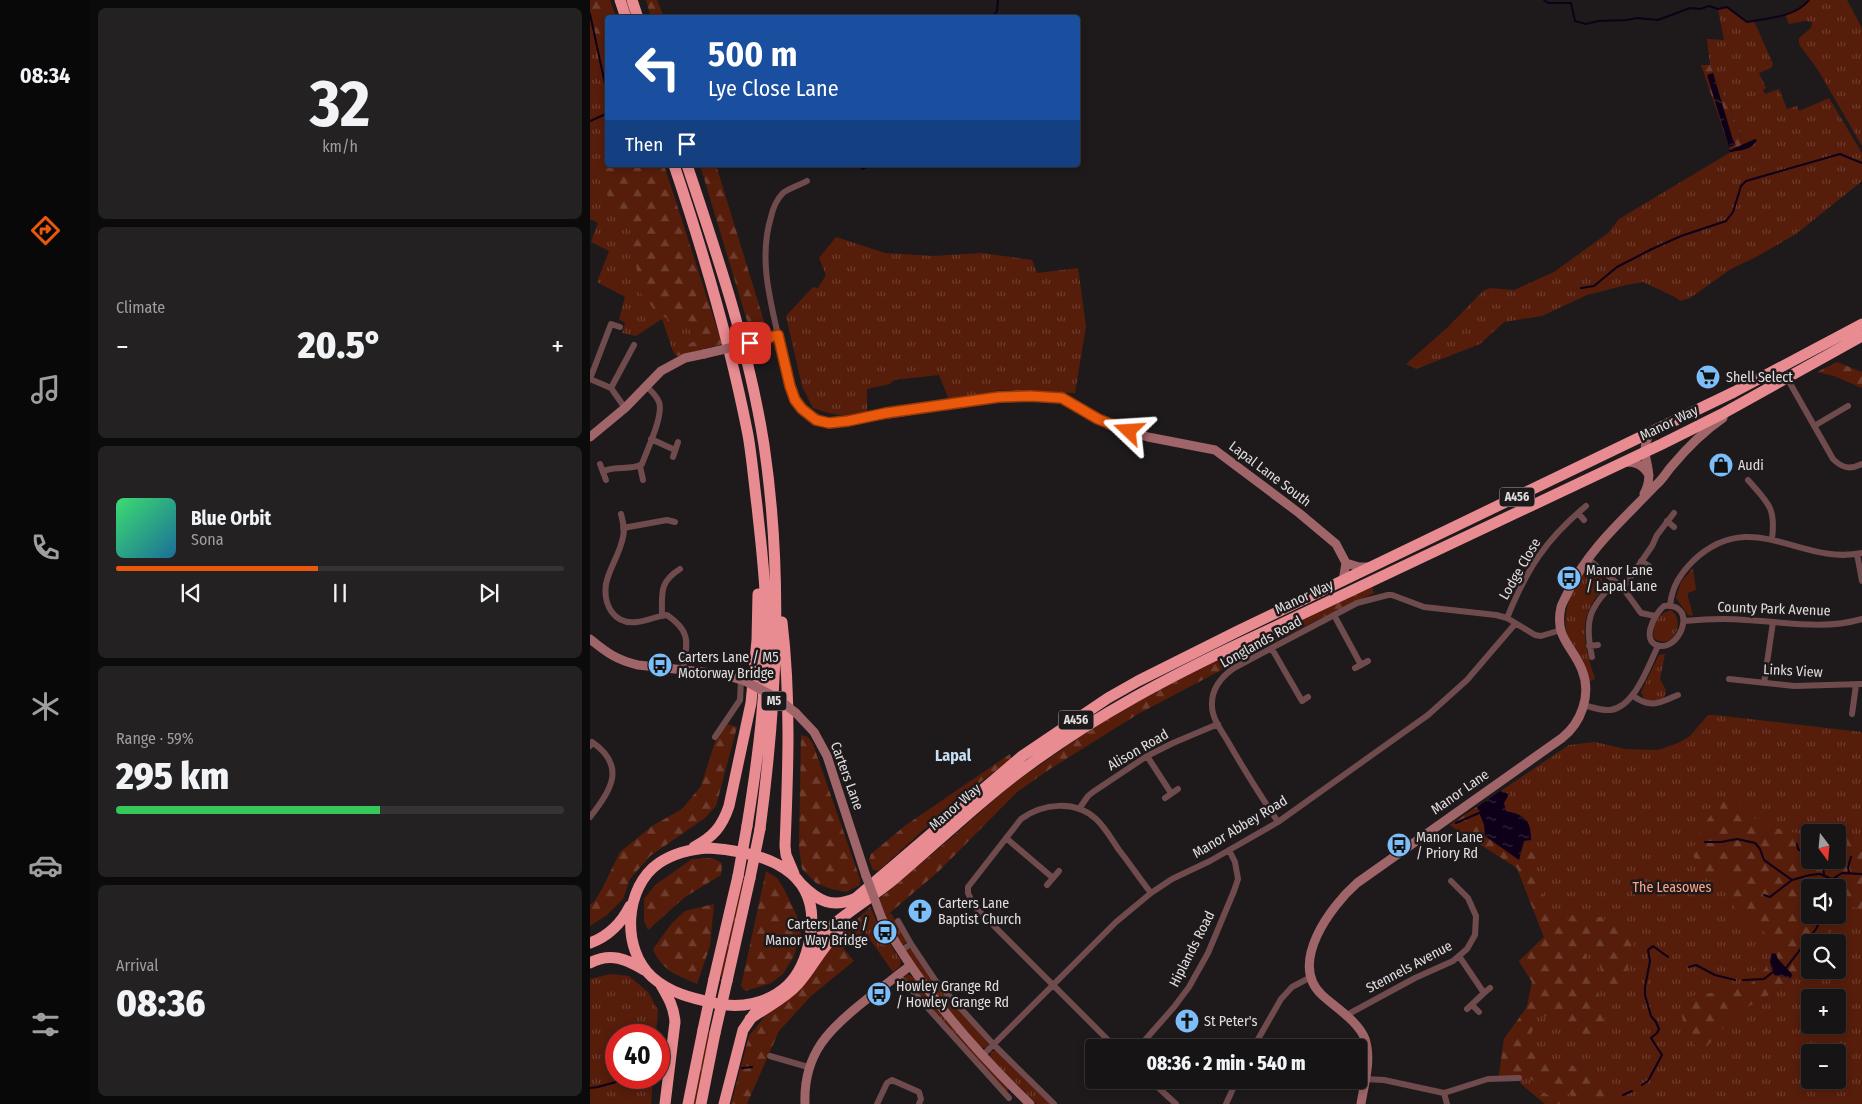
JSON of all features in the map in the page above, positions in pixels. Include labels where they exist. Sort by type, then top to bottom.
[{"type":"highway","points":[[620,0],[625,15]]},
{"type":"highway","points":[[632,0],[637,15]]},
{"type":"highway","name":"M5","points":[[675,167],[712,283],[748,437],[760,532],[766,610],[766,659],[757,764],[738,876],[688,1104]]},
{"type":"highway","name":"M5","points":[[688,167],[726,283],[752,387],[764,444],[776,572],[776,663],[769,757],[760,829],[701,1104]]},
{"type":"highway","name":"Manor Way","points":[[798,880],[821,900],[830,903],[856,898],[1022,756],[1108,698],[1178,660],[1775,372],[1862,324]]},
{"type":"highway","name":"Manor Way","points":[[805,956],[819,938],[892,881],[998,789],[1062,741],[1113,708],[1218,654],[1622,463],[1748,400],[1862,336]]},
{"type":"highway","points":[[590,943],[608,934],[615,928],[654,867],[690,850],[713,836],[724,821],[747,722],[756,668],[760,532]]},
{"type":"highway","points":[[724,1104],[743,1030],[759,1008],[794,977],[805,956],[812,928],[810,904],[786,855],[785,846],[789,734],[786,654],[776,572]]},
{"type":"highway","points":[[690,850],[709,848],[749,854],[776,862],[798,880]]},
{"type":"highway","points":[[750,1019],[797,986],[826,942],[892,881]]},
{"type":"highway","points":[[633,900],[630,921],[632,935],[638,957],[648,973]]},
{"type":"highway","points":[[590,962],[605,957],[617,957],[632,963],[660,983],[682,995],[734,1006],[748,1005],[778,992]]},
{"type":"highway","points":[[660,983],[670,1000],[675,1014],[665,1104]]},
{"type":"street","points":[[590,438],[625,408],[661,371],[670,365],[685,358],[778,335],[768,286],[765,258],[766,235],[777,201],[784,192],[807,181]]},
{"type":"street","points":[[620,327],[611,324],[590,379],[611,388],[625,408]]},
{"type":"street","name":"Lapal Lane South","points":[[778,335],[795,400],[802,409],[816,420],[829,423],[848,421],[886,413],[1017,395],[1062,398],[1111,426],[1148,437],[1215,450],[1299,513],[1336,544],[1346,563]]},
{"type":"street","points":[[611,388],[634,345]]},
{"type":"street","points":[[1787,378],[1833,459],[1841,467],[1853,468],[1862,464]]},
{"type":"street","points":[[643,480],[640,466],[660,416],[660,404],[654,393],[646,386]]},
{"type":"street","name":"Manor Lane","points":[[1310,977],[1310,959],[1317,938],[1328,915],[1340,898],[1384,862],[1569,733],[1578,721],[1586,691],[1583,672],[1564,640],[1560,619],[1562,606],[1576,576],[1587,558],[1671,466],[1708,430],[1748,400]]},
{"type":"street","points":[[1814,426],[1842,414],[1848,406]]},
{"type":"street","points":[[1650,478],[1644,452],[1645,443],[1651,432]]},
{"type":"street","points":[[651,439],[674,454],[678,442]]},
{"type":"street","points":[[1622,463],[1638,463],[1650,478],[1656,480],[1662,478]]},
{"type":"street","points":[[600,464],[606,480]]},
{"type":"street","points":[[604,471],[611,467],[640,466]]},
{"type":"street","name":"Manor Lane","points":[[1642,499],[1650,478]]},
{"type":"street","points":[[1748,480],[1770,506],[1774,522],[1772,539]]},
{"type":"street","name":"Lodge Close","points":[[1507,618],[1519,590],[1543,548],[1563,526],[1586,506]]},
{"type":"street","points":[[1578,513],[1584,520]]},
{"type":"street","points":[[1623,588],[1674,513]]},
{"type":"street","points":[[621,514],[624,528],[621,550],[606,585],[610,611],[618,619],[637,622],[667,615],[680,624],[686,635],[683,670]]},
{"type":"street","points":[[624,528],[667,520],[674,522]]},
{"type":"street","points":[[1667,521],[1674,527]]},
{"type":"street","points":[[1670,606],[1671,594],[1684,570],[1708,550],[1745,536],[1772,539],[1832,554],[1859,554],[1862,581]]},
{"type":"street","points":[[1587,558],[1623,588],[1641,613],[1655,616]]},
{"type":"street","points":[[1641,561],[1649,566]]},
{"type":"street","points":[[1343,581],[1346,563],[1359,567],[1370,567]]},
{"type":"street","points":[[662,616],[664,585],[668,576],[680,570]]},
{"type":"street","points":[[1592,657],[1587,634],[1588,625],[1594,606],[1615,582]]},
{"type":"street","name":"Longlands Road","points":[[1278,822],[1218,724],[1212,705],[1214,692],[1222,676],[1357,603],[1392,595],[1424,607],[1496,615],[1507,618]]},
{"type":"street","points":[[1664,606],[1676,607],[1681,611],[1684,621],[1681,630],[1670,644],[1658,646],[1652,642],[1649,634],[1655,616],[1664,606]]},
{"type":"street","points":[[1334,615],[1365,663],[1355,668]]},
{"type":"street","points":[[1507,618],[1535,635],[1541,636],[1561,630]]},
{"type":"street","name":"County Park Avenue","points":[[1684,621],[1714,619],[1830,624],[1850,623],[1862,619]]},
{"type":"street","points":[[1764,683],[1773,622]]},
{"type":"street","name":"Manor Abbey Road","points":[[983,1055],[1116,922],[1151,893],[1172,879],[1278,822],[1435,710],[1474,673],[1515,624]]},
{"type":"street","name":"Carters Lane","points":[[590,639],[611,656],[626,662],[721,674],[743,681],[777,698],[796,713],[814,732],[827,756],[882,919],[900,951],[954,1023],[1030,1104]]},
{"type":"street","points":[[1589,646],[1598,645]]},
{"type":"street","points":[[1583,704],[1611,710],[1626,703],[1632,696],[1658,646]]},
{"type":"street","points":[[1272,649],[1302,700]]},
{"type":"street","name":"Links View","points":[[1729,679],[1794,686],[1859,685],[1852,714]]},
{"type":"street","points":[[715,737],[740,700],[743,681]]},
{"type":"street","points":[[1632,696],[1644,704],[1653,705],[1678,695]]},
{"type":"street","name":"Alison Road","points":[[1079,809],[1093,792],[1147,756],[1218,724]]},
{"type":"street","points":[[590,746],[592,742],[603,750],[612,764],[613,775],[610,788],[590,818]]},
{"type":"street","points":[[1147,756],[1171,793]]},
{"type":"street","points":[[1165,798],[1178,789]]},
{"type":"street","points":[[1107,1039],[974,906],[968,893],[968,887],[1021,820],[1049,807],[1069,806],[1079,809],[1097,820],[1151,893]]},
{"type":"street","points":[[1006,838],[1053,878]]},
{"type":"street","name":"Hiplands Road","points":[[1146,1039],[1189,988],[1208,953],[1238,878],[1235,862],[1229,850]]},
{"type":"street","points":[[1048,885],[1059,872]]},
{"type":"street","name":"Stennels Avenue","points":[[1346,1016],[1460,956],[1468,949],[1475,935],[1476,916],[1468,898],[1451,881]]},
{"type":"street","points":[[898,921],[935,980],[994,1045],[1054,1104]]},
{"type":"street","points":[[900,951],[911,944]]},
{"type":"street","points":[[1460,956],[1484,993]]},
{"type":"street","points":[[805,1104],[804,1094],[808,1067],[818,1047],[831,1029],[910,966]]},
{"type":"street","points":[[898,975],[1007,1101],[1015,1090]]},
{"type":"street","points":[[1258,1039],[1281,999],[1292,988],[1310,977],[1313,985],[1346,1016],[1364,1039]]},
{"type":"street","points":[[1478,1012],[1469,1007],[1490,988]]},
{"type":"street","points":[[770,1056],[808,1067]]},
{"type":"street","points":[[1367,1079],[1384,1080],[1444,1093],[1488,1079],[1519,1078]]},
{"type":"street","points":[[877,1104],[887,1083],[892,1080],[919,1092],[921,1099],[919,1104]]},
{"type":"street","points":[[1160,1089],[1176,1104]]},
{"type":"street","points":[[1226,1104],[1233,1089]]},
{"type":"street","points":[[1361,1104],[1363,1089]]},
{"type":"street","points":[[1444,1093],[1447,1104]]},
{"type":"green space","points":[[590,0],[605,26],[605,167],[609,167],[702,346],[674,354],[662,319],[636,336],[622,333],[625,323],[619,319],[625,297],[597,282],[609,251],[591,242],[598,223],[590,219]]},
{"type":"green space","points":[[590,0],[610,0],[615,15],[605,15],[605,114],[602,99],[591,22]]},
{"type":"green space","points":[[646,0],[657,0],[663,15],[650,15]]},
{"type":"green space","points":[[1809,0],[1847,0],[1862,28],[1862,146],[1818,70],[1799,44],[1799,38],[1811,28],[1812,22],[1805,21],[1789,24],[1785,14],[1804,6]]},
{"type":"green space","points":[[1727,7],[1744,21],[1754,21],[1773,64],[1771,68],[1759,73],[1766,88],[1763,90],[1765,94],[1779,89],[1787,109],[1797,106],[1799,111],[1829,98],[1862,153],[1862,181],[1796,234],[1731,269],[1690,298],[1680,301],[1643,282],[1626,285],[1587,295],[1542,316],[1504,322],[1480,344],[1416,369],[1406,364],[1448,327],[1483,291],[1490,288],[1514,290],[1554,272],[1608,233],[1619,219],[1731,152],[1746,149],[1710,65],[1707,39],[1724,40],[1718,9]]},
{"type":"green space","points":[[1701,65],[1710,65],[1746,149],[1731,152]]},
{"type":"green space","points":[[605,164],[605,167],[665,167],[722,344],[678,356],[674,354],[679,349],[695,341],[685,320],[673,323],[656,311],[641,294],[630,231],[603,188],[597,174],[602,165]]},
{"type":"green space","points":[[701,167],[717,167],[767,331],[751,334]]},
{"type":"green space","points":[[836,237],[885,253],[933,256],[982,253],[1032,260],[1037,273],[1078,268],[1086,326],[1075,393],[1001,390],[949,400],[939,375],[893,380],[890,384],[867,389],[867,412],[840,415],[813,408],[802,386],[786,316],[813,287],[818,288],[826,275],[819,258]]},
{"type":"green space","points":[[1837,362],[1862,372],[1862,388],[1834,376],[1817,372]]},
{"type":"green space","points":[[1588,568],[1602,579],[1604,586],[1592,603],[1585,624],[1586,642],[1595,679],[1590,681],[1566,631],[1566,611],[1572,593]]},
{"type":"green space","points":[[1693,568],[1696,590],[1687,593],[1693,616],[1688,615],[1676,598],[1681,582]]},
{"type":"green space","points":[[1372,587],[1374,593],[1313,622],[1138,714],[1050,769],[1017,792],[938,872],[886,916],[879,899],[1011,785],[1087,732],[1139,700],[1224,657]]},
{"type":"green space","points":[[1671,610],[1676,615],[1678,621],[1675,634],[1666,641],[1654,638],[1653,633],[1657,620]]},
{"type":"green space","points":[[1665,654],[1660,679],[1666,690],[1664,698],[1652,702],[1645,700],[1641,692],[1659,655]]},
{"type":"green space","name":"The Leasowes","points":[[1708,715],[1862,732],[1862,1104],[1545,1104],[1520,1083],[1519,1078],[1499,1076],[1504,1039],[1527,1007],[1532,982],[1519,961],[1544,937],[1517,868],[1450,825],[1569,745],[1595,742],[1625,749],[1658,750],[1678,743],[1690,736]]},
{"type":"green space","points":[[727,724],[737,727],[716,806],[705,818],[650,856],[630,879],[623,899],[607,915],[590,926],[590,905],[602,889],[620,852],[652,826],[682,809],[701,786],[715,742]]},
{"type":"green space","points":[[801,735],[808,737],[813,744],[860,879],[860,885],[846,892],[816,883],[802,869],[799,848]]},
{"type":"green space","points":[[1010,754],[1011,759],[953,803],[878,871],[873,870],[869,860],[871,854],[906,825]]},
{"type":"green space","points":[[1727,793],[1750,815],[1765,826],[1801,834],[1801,869],[1846,869],[1846,837],[1862,836],[1862,910],[1851,906],[1846,911],[1846,879],[1801,879],[1801,924],[1833,924],[1827,934],[1801,934],[1801,971],[1779,989],[1733,1017],[1701,1053],[1685,1032],[1681,1010],[1692,996],[1748,987],[1765,969],[1776,940],[1744,919],[1728,899],[1733,872],[1704,872],[1691,853],[1703,826]]},
{"type":"green space","points":[[1477,807],[1484,825],[1485,836],[1500,845],[1522,853],[1524,841],[1531,840],[1536,854],[1536,876],[1555,927],[1572,915],[1599,917],[1637,932],[1620,997],[1611,1002],[1591,938],[1582,943],[1605,1019],[1593,1038],[1569,1031],[1553,1016],[1537,1017],[1529,1040],[1550,1058],[1583,1069],[1614,1088],[1619,1097],[1612,1101],[1583,1099],[1554,1090],[1519,1074],[1499,1076],[1504,1039],[1527,1007],[1532,982],[1519,961],[1544,937],[1517,868],[1450,825]]},
{"type":"green space","points":[[712,858],[722,863],[721,875],[685,897],[648,930],[644,921],[644,899],[655,885],[692,859]]},
{"type":"green space","points":[[766,871],[777,878],[784,889],[797,916],[801,933],[794,956],[783,974],[771,983],[745,991],[741,986]]},
{"type":"green space","points":[[743,877],[746,878],[723,978],[720,977]]},
{"type":"green space","points":[[714,904],[710,946],[697,984],[671,971],[661,962],[653,949],[672,923],[685,911]]},
{"type":"green space","points":[[870,907],[877,922],[843,948],[854,961],[811,996],[779,1031],[747,1104],[731,1104],[749,1036],[766,1015],[785,1001],[834,941]]},
{"type":"green space","points":[[891,913],[907,942],[902,945],[886,916]]},
{"type":"green space","points":[[877,922],[900,959],[899,967],[893,972],[864,931]]},
{"type":"green space","points":[[907,949],[912,950],[989,1045],[985,1048],[980,1047],[926,981],[906,952]]},
{"type":"green space","points":[[610,974],[629,976],[648,992],[658,1010],[657,1024],[605,1024],[605,1089],[652,1089],[651,1104],[590,1104],[590,979]]},
{"type":"green space","points":[[906,974],[914,977],[1009,1088],[1006,1092],[904,979]]},
{"type":"green space","points":[[708,1032],[710,1033],[696,1104],[693,1104]]},
{"type":"green space","points":[[993,1051],[996,1051],[1050,1104],[1037,1104],[990,1058]]},
{"type":"green space","points":[[1520,1083],[1569,1104],[1545,1104]]},
{"type":"water","points":[[1713,73],[1736,145],[1729,147],[1707,75]]},
{"type":"water","points":[[1755,139],[1757,140],[1749,148],[1728,151]]},
{"type":"water","points":[[1500,791],[1509,794],[1504,803],[1506,811],[1518,814],[1526,820],[1530,828],[1531,840],[1524,841],[1519,860],[1485,836],[1484,825],[1477,807]]},
{"type":"water","points":[[1772,953],[1776,954],[1778,959],[1792,974],[1791,978],[1774,975],[1770,962]]},
{"type":"waterway","points":[[994,15],[997,11],[998,0]]},
{"type":"waterway","points":[[1544,0],[1548,3],[1571,3],[1575,21],[1586,24],[1598,21],[1637,18],[1658,20],[1690,8],[1700,9],[1709,6],[1718,9],[1727,7],[1747,22],[1789,13],[1797,10],[1809,0]]},
{"type":"waterway","points":[[590,14],[605,84]]},
{"type":"waterway","points":[[590,121],[605,114]]},
{"type":"waterway","points":[[1581,288],[1594,286],[1617,267],[1652,249],[1681,236],[1726,221],[1733,212],[1741,186],[1746,181],[1840,154],[1862,163]]},
{"type":"waterway","points":[[862,169],[866,167]]},
{"type":"waterway","points":[[1456,823],[1479,813]]},
{"type":"waterway","points":[[1705,842],[1737,839],[1755,843],[1760,849],[1764,860],[1792,880],[1820,874],[1832,879],[1842,873],[1862,874]]},
{"type":"waterway","points":[[1797,844],[1798,849],[1801,851]]},
{"type":"waterway","points":[[1849,872],[1848,867],[1851,857]]},
{"type":"waterway","points":[[1823,869],[1824,875]]},
{"type":"waterway","points":[[1764,895],[1770,897],[1792,880]]},
{"type":"waterway","points":[[1786,968],[1818,924]]},
{"type":"waterway","points":[[1642,1085],[1648,1081],[1662,1055],[1651,1038],[1659,1029],[1651,1016],[1645,995],[1650,961],[1648,950],[1653,946],[1668,957]]},
{"type":"waterway","points":[[1689,967],[1696,965],[1715,975],[1735,980]]},
{"type":"waterway","points":[[1743,980],[1764,979],[1773,972]]},
{"type":"waterway","points":[[742,1068],[752,1067]]},
{"type":"waterway","points":[[590,1088],[605,1085]]},
{"type":"waterway","points":[[1623,1095],[1632,1091]]},
{"type":"place","name":"Shell Select","points":[[1708,377]]},
{"type":"place","name":"Audi","points":[[1721,465]]},
{"type":"place","name":"Manor Lane / Lapal Lane","points":[[1569,578]]},
{"type":"place","name":"Carters Lane / M5 Motorway Bridge","points":[[660,665]]},
{"type":"place","name":"Manor Lane / Priory Rd","points":[[1399,845]]},
{"type":"place","name":"Carters Lane Baptist Church","points":[[920,911]]},
{"type":"place","name":"Carters Lane / Manor Way Bridge","points":[[885,932]]},
{"type":"place","name":"Howley Grange Rd / Howley Grange Rd","points":[[879,994]]},
{"type":"place","name":"St Peter's","points":[[1187,1021]]},
{"type":"district","name":"Lapal","points":[[953,755]]},
{"type":"route","points":[[750,343],[778,335],[795,400],[808,415],[816,420],[829,423],[848,421],[886,413],[1017,395],[1062,398],[1111,426],[1129,431]]}]
